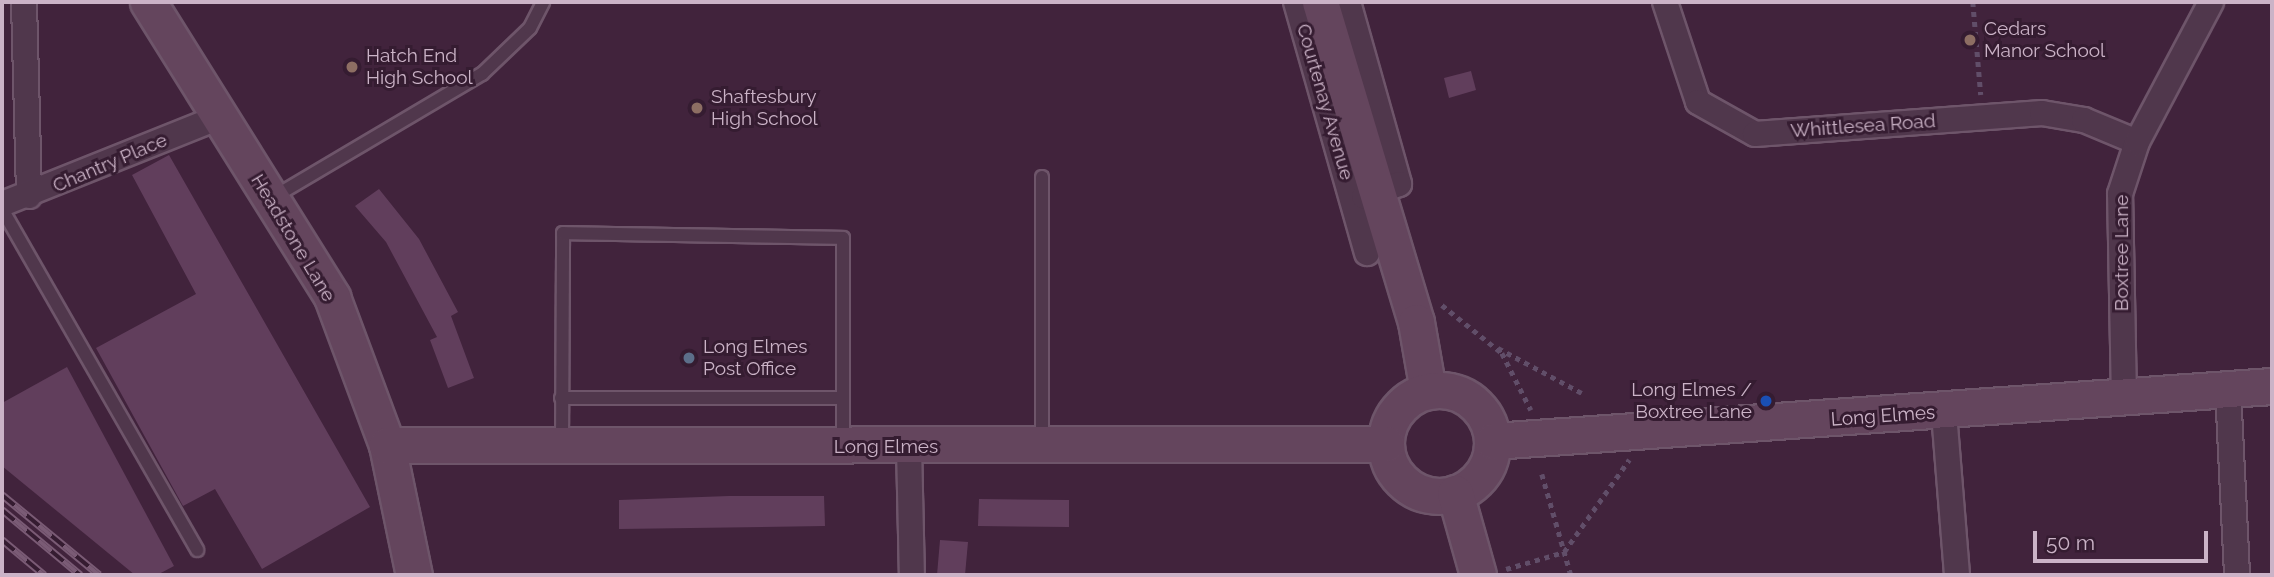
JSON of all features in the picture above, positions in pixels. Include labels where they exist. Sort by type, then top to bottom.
[{"type":"street","points":[[23,2],[29,196]]},
{"type":"street","name":"Headstone Lane","points":[[148,2],[217,118],[272,198],[332,298],[387,445],[414,575]]},
{"type":"street","name":"Courtenay Avenue","points":[[1296,2],[1363,197],[1416,322],[1427,391]]},
{"type":"street","name":"Courtenay Avenue","points":[[1320,2],[1363,197],[1367,253]]},
{"type":"street","name":"Courtenay Avenue","points":[[1348,2],[1399,184],[1363,197]]},
{"type":"street","name":"Whittlesea Road","points":[[1665,2],[1698,102],[1755,134],[2042,113],[2084,120],[2137,142]]},
{"type":"street","name":"Boxtree Lane","points":[[2124,398],[2120,194],[2137,142],[2211,2]]},
{"type":"street","name":"Chantry Place","points":[[2,206],[217,118]]},
{"type":"street","name":"Long Elmes","points":[[1493,441],[1944,412],[2272,386]]},
{"type":"street","points":[[1445,390],[1475,404],[1493,441],[1482,474],[1454,493],[1412,489],[1389,462],[1385,444],[1397,410],[1427,391],[1445,390]]},
{"type":"street","points":[[2228,390],[2237,575]]},
{"type":"street","points":[[1944,412],[1957,575]]},
{"type":"street","name":"Long Elmes","points":[[387,445],[909,447],[1385,444]]},
{"type":"street","points":[[909,447],[912,575]]},
{"type":"street","points":[[1454,493],[1488,573]]},
{"type":"lane","points":[[272,198],[482,74],[530,28],[543,2]]},
{"type":"lane","points":[[1042,177],[1042,446]]},
{"type":"lane","points":[[2,206],[197,550]]},
{"type":"lane","points":[[562,444],[563,233],[844,238],[844,446]]},
{"type":"lane","points":[[561,398],[843,398]]},
{"type":"path","points":[[1973,2],[1983,117]]},
{"type":"path","points":[[1439,297],[1451,315],[1497,348],[1582,393]]},
{"type":"path","points":[[1497,348],[1521,396]]},
{"type":"path","points":[[1488,573],[1564,552],[1634,454],[1633,432]]},
{"type":"path","points":[[1542,474],[1571,575]]},
{"type":"building","points":[[1471,71],[1476,90],[1449,98],[1444,78]]},
{"type":"building","points":[[169,155],[370,507],[262,569],[215,489],[183,506],[96,348],[196,294],[132,175]]},
{"type":"building","points":[[379,189],[419,239],[458,312],[451,316],[474,378],[448,388],[430,340],[437,337],[386,242],[355,206]]},
{"type":"building","points":[[67,367],[174,566],[157,575],[135,575],[2,466],[2,403]]},
{"type":"building","points":[[824,496],[825,526],[619,529],[619,500]]},
{"type":"building","points":[[979,499],[1069,500],[1069,527],[978,526]]},
{"type":"building","points":[[940,540],[968,542],[965,575],[937,575]]},
{"type":"railway","points":[[2,495],[99,575]]},
{"type":"railway","points":[[2,510],[80,575]]},
{"type":"railway","points":[[2,540],[44,575]]},
{"type":"place","name":"Cedars Manor School","points":[[1970,40]]},
{"type":"place","name":"Hatch End High School","points":[[352,67]]},
{"type":"place","name":"Shaftesbury High School","points":[[697,108]]},
{"type":"place","name":"Long Elmes Post Office","points":[[689,358]]},
{"type":"place","name":"Long Elmes / Boxtree Lane","points":[[1766,401]]}]
